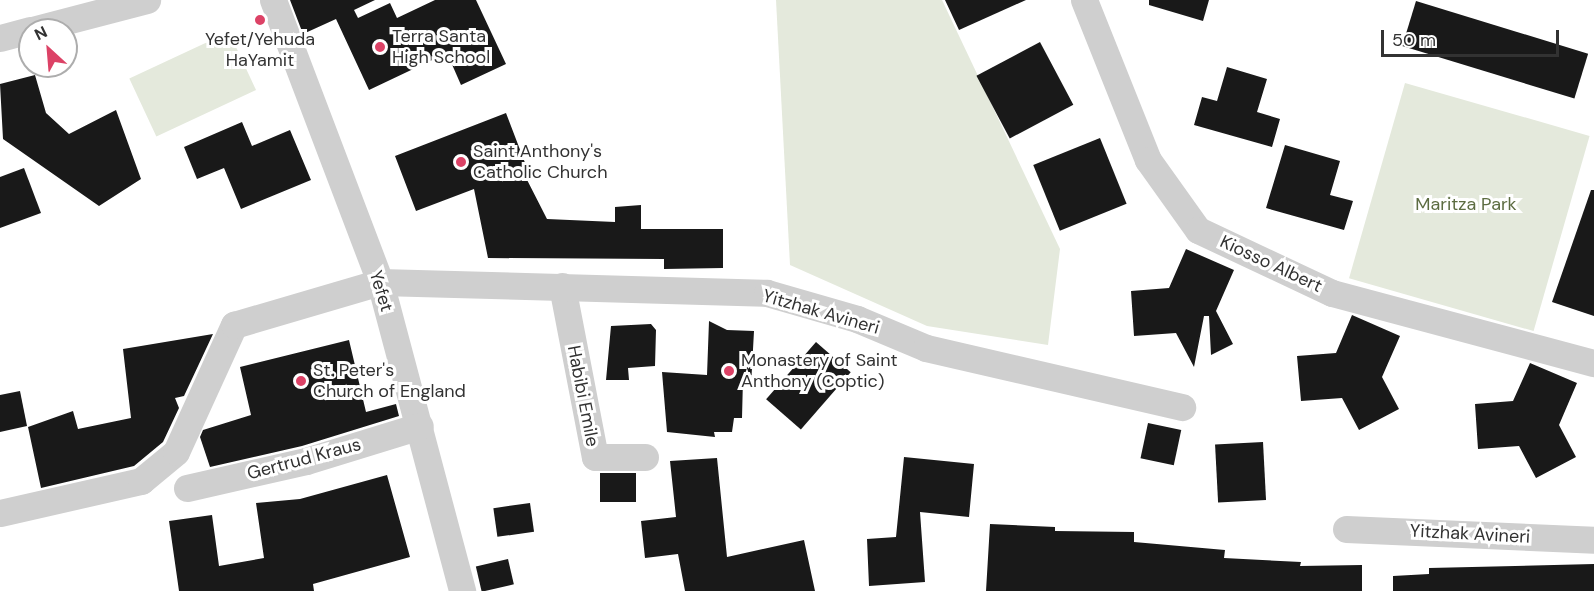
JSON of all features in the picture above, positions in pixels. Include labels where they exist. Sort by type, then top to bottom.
[{"type":"street","points":[[77,18],[147,0]]},
{"type":"street","name":"Yefet","points":[[273,0],[380,282],[462,591]]},
{"type":"street","name":"Kiosso Albert","points":[[1083,0],[1148,160],[1198,230],[1332,293],[1594,363]]},
{"type":"street","points":[[0,38],[18,33]]},
{"type":"street","name":"Yitzhak Avineri","points":[[0,513],[141,481],[176,452],[234,325],[380,282],[767,293],[857,319],[926,348],[1182,406]]},
{"type":"street","name":"Habibi Emile","points":[[562,286],[595,457],[645,457]]},
{"type":"street","name":"Gertrud Kraus","points":[[187,488],[306,461],[420,426]]},
{"type":"street","name":"Yitzhak Avineri","points":[[1346,529],[1594,540]]},
{"type":"green space","points":[[776,0],[942,0],[1060,249],[1048,345],[927,326],[790,265]]},
{"type":"green space","points":[[229,32],[256,90],[156,136],[129,78]]},
{"type":"green space","name":"Maritza Park","points":[[1405,83],[1590,136],[1534,331],[1349,278]]},
{"type":"building","points":[[290,0],[375,0],[354,10],[358,18],[390,3],[397,18],[435,0],[476,0],[506,64],[461,85],[447,53],[369,90],[336,19],[303,34]]},
{"type":"building","points":[[945,0],[1026,0],[959,30]]},
{"type":"building","points":[[1149,0],[1209,0],[1203,21],[1149,5]]},
{"type":"building","points":[[1416,1],[1588,54],[1574,99],[1402,46]]},
{"type":"building","points":[[1040,42],[1073,105],[1010,138],[976,76]]},
{"type":"building","points":[[1227,67],[1267,79],[1257,112],[1280,119],[1272,147],[1194,125],[1202,97],[1217,101]]},
{"type":"building","points":[[23,78],[36,78],[46,113],[69,134],[116,110],[141,179],[99,206],[3,139],[0,84]]},
{"type":"building","points":[[506,113],[527,168],[522,170],[547,219],[615,222],[615,207],[641,205],[641,229],[723,229],[723,268],[664,269],[664,259],[488,258],[474,189],[416,211],[395,156]]},
{"type":"building","points":[[242,122],[252,146],[290,130],[311,180],[241,209],[224,168],[197,179],[184,147]]},
{"type":"building","points":[[1100,138],[1127,204],[1060,231],[1033,165]]},
{"type":"building","points":[[1285,145],[1340,161],[1330,195],[1353,201],[1344,230],[1266,208]]},
{"type":"building","points":[[24,168],[41,213],[0,228],[0,177]]},
{"type":"building","points":[[1591,190],[1594,190],[1594,316],[1552,302]]},
{"type":"building","points":[[1186,249],[1234,270],[1216,311],[1233,344],[1211,355],[1209,316],[1204,316],[1194,367],[1176,333],[1134,336],[1131,291],[1169,288]]},
{"type":"building","points":[[1352,315],[1400,336],[1382,377],[1399,409],[1359,430],[1342,398],[1301,401],[1297,356],[1336,353]]},
{"type":"building","points":[[709,321],[727,330],[754,331],[751,386],[743,379],[742,418],[734,418],[732,432],[714,432],[715,437],[667,432],[662,372],[707,375]]},
{"type":"building","points":[[651,324],[656,330],[655,366],[628,368],[629,380],[606,380],[611,326]]},
{"type":"building","points":[[213,334],[184,396],[175,398],[179,408],[163,442],[134,466],[41,488],[28,427],[73,411],[78,429],[131,418],[123,349]]},
{"type":"building","points":[[349,340],[366,412],[396,404],[399,416],[302,446],[210,467],[200,437],[203,430],[251,415],[240,367]]},
{"type":"building","points":[[816,342],[851,372],[801,430],[766,399]]},
{"type":"building","points":[[1530,363],[1577,383],[1559,425],[1576,457],[1536,478],[1519,446],[1478,449],[1475,404],[1513,401]]},
{"type":"building","points":[[20,391],[27,426],[0,432],[0,395]]},
{"type":"building","points":[[1148,423],[1181,430],[1174,465],[1141,458]]},
{"type":"building","points":[[1263,442],[1266,500],[1218,502],[1215,445]]},
{"type":"building","points":[[904,457],[974,464],[969,517],[920,512],[925,582],[869,586],[867,539],[896,537]]},
{"type":"building","points":[[717,458],[727,557],[804,540],[815,591],[685,591],[678,554],[645,558],[641,521],[676,517],[670,461]]},
{"type":"building","points":[[600,473],[636,473],[636,502],[600,502]]},
{"type":"building","points":[[387,475],[410,557],[313,584],[314,591],[179,591],[169,521],[212,515],[219,566],[264,558],[256,503],[300,499]]},
{"type":"building","points":[[530,503],[534,532],[497,537],[493,508]]},
{"type":"building","points":[[990,524],[1055,527],[1055,531],[1134,532],[1134,542],[1225,550],[1224,558],[1301,562],[1300,566],[1362,565],[1362,591],[986,591]]},
{"type":"building","points":[[508,559],[514,584],[482,591],[476,566]]},
{"type":"building","points":[[1594,564],[1594,591],[1393,591],[1393,576],[1429,574],[1429,568]]},
{"type":"place","name":"Yefet/Yehuda HaYamit","points":[[260,20]]},
{"type":"place","name":"Terra Santa High School","points":[[380,47]]},
{"type":"place","name":"Saint Anthony's Catholic Church","points":[[461,162]]},
{"type":"place","name":"Monastery of Saint Anthony (Coptic)","points":[[729,371]]},
{"type":"place","name":"St. Peter's Church of England","points":[[301,381]]}]
